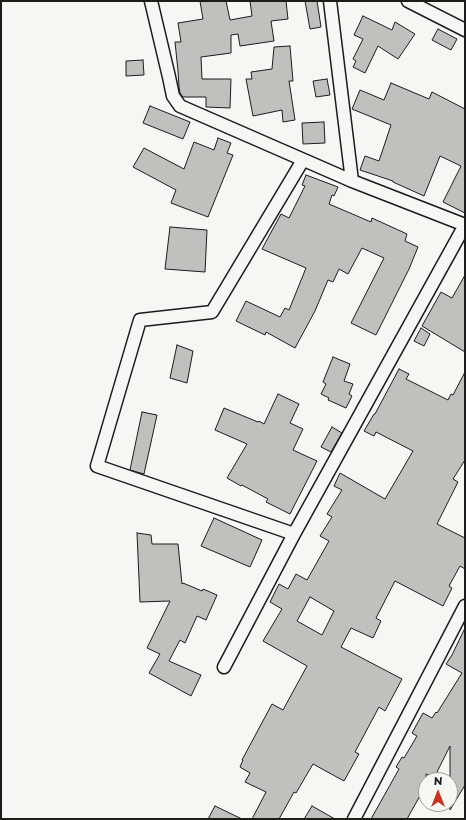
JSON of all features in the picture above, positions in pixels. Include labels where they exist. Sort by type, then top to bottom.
[{"type":"street","points":[[150,1],[173,96],[180,106],[352,181],[465,225],[294,534],[224,667]]},
{"type":"street","points":[[330,1],[352,181]]},
{"type":"street","points":[[408,1],[465,30]]},
{"type":"street","points":[[294,534],[97,466],[140,320],[212,312],[303,160]]},
{"type":"street","points":[[354,819],[465,606]]},
{"type":"building","points":[[200,1],[226,1],[230,20],[252,16],[250,1],[286,1],[288,19],[271,21],[274,41],[240,46],[238,34],[231,35],[231,53],[201,57],[202,79],[231,79],[230,108],[206,107],[206,97],[183,97],[180,93],[175,42],[181,42],[178,23],[203,19]]},
{"type":"building","points":[[305,1],[317,1],[321,27],[310,29]]},
{"type":"building","points":[[363,16],[392,30],[395,22],[415,34],[398,59],[378,46],[365,73],[353,67],[356,61],[353,59],[363,39],[354,35]]},
{"type":"building","points":[[438,29],[457,39],[451,50],[432,40]]},
{"type":"building","points":[[290,46],[293,81],[289,81],[295,120],[283,122],[282,110],[253,116],[246,79],[252,79],[251,72],[272,69],[274,47]]},
{"type":"building","points":[[143,60],[144,75],[126,76],[126,61]]},
{"type":"building","points":[[327,79],[330,95],[316,97],[313,81]]},
{"type":"building","points":[[391,83],[429,99],[432,92],[465,109],[465,213],[443,202],[461,166],[440,156],[424,196],[393,181],[360,170],[365,156],[379,161],[391,125],[352,109],[360,90],[384,100]]},
{"type":"building","points":[[150,106],[190,122],[183,139],[143,123]]},
{"type":"building","points":[[324,122],[325,143],[303,144],[302,123]]},
{"type":"building","points":[[218,138],[231,143],[227,153],[233,155],[208,217],[171,203],[176,190],[133,167],[144,148],[184,169],[194,142],[214,150]]},
{"type":"building","points":[[306,175],[338,187],[334,196],[332,195],[329,204],[371,222],[372,218],[407,234],[405,241],[418,247],[409,269],[376,335],[351,323],[384,258],[362,248],[348,274],[339,269],[333,282],[328,280],[315,311],[295,348],[266,332],[265,335],[236,321],[246,301],[280,317],[285,308],[289,310],[306,268],[262,249],[281,214],[289,218],[305,186],[302,185]]},
{"type":"building","points":[[170,227],[207,230],[205,272],[165,269]]},
{"type":"building","points":[[465,275],[465,352],[422,326],[441,292],[452,298]]},
{"type":"building","points":[[421,328],[430,334],[424,346],[414,341]]},
{"type":"building","points":[[177,345],[193,351],[187,383],[170,378]]},
{"type":"building","points":[[333,357],[350,364],[344,381],[353,384],[349,394],[352,396],[346,408],[328,400],[329,398],[321,394],[326,384],[323,382]]},
{"type":"building","points":[[399,369],[409,374],[406,379],[448,400],[451,394],[453,395],[465,372],[465,460],[453,479],[458,482],[437,524],[465,538],[465,569],[460,566],[449,586],[452,588],[443,606],[395,581],[376,618],[381,621],[373,638],[351,628],[341,647],[402,679],[385,711],[379,707],[355,752],[359,754],[344,781],[313,764],[296,793],[294,792],[279,819],[252,819],[266,792],[245,782],[250,773],[240,767],[242,760],[272,704],[283,710],[307,666],[263,641],[282,609],[270,602],[279,584],[288,589],[296,574],[307,580],[329,541],[320,536],[332,517],[327,514],[342,490],[334,486],[340,473],[385,499],[413,451],[376,432],[374,436],[364,431],[375,414]],"holes":[[[310,597],[334,611],[322,635],[297,621]]]},
{"type":"building","points":[[278,394],[299,404],[290,423],[303,429],[293,450],[317,461],[290,514],[266,502],[268,499],[227,478],[247,444],[215,430],[224,408],[264,424]]},
{"type":"building","points":[[142,412],[157,415],[144,474],[130,470]]},
{"type":"building","points":[[332,427],[342,433],[331,452],[321,447]]},
{"type":"building","points":[[214,518],[262,540],[250,567],[201,546]]},
{"type":"building","points":[[137,533],[151,535],[152,544],[178,544],[182,584],[183,583],[202,591],[203,589],[217,595],[206,620],[197,616],[185,643],[180,640],[169,661],[201,675],[191,696],[149,673],[160,654],[147,648],[170,601],[140,602]]},
{"type":"building","points":[[465,628],[465,785],[458,797],[458,772],[450,772],[450,746],[437,772],[418,772],[418,799],[407,819],[371,819],[399,769],[396,767],[402,757],[404,758],[417,736],[412,733],[423,713],[432,718],[436,712],[437,713],[462,673],[446,664]]},
{"type":"building","points":[[215,806],[242,819],[208,819]]},
{"type":"building","points":[[312,806],[335,819],[304,819]]}]
